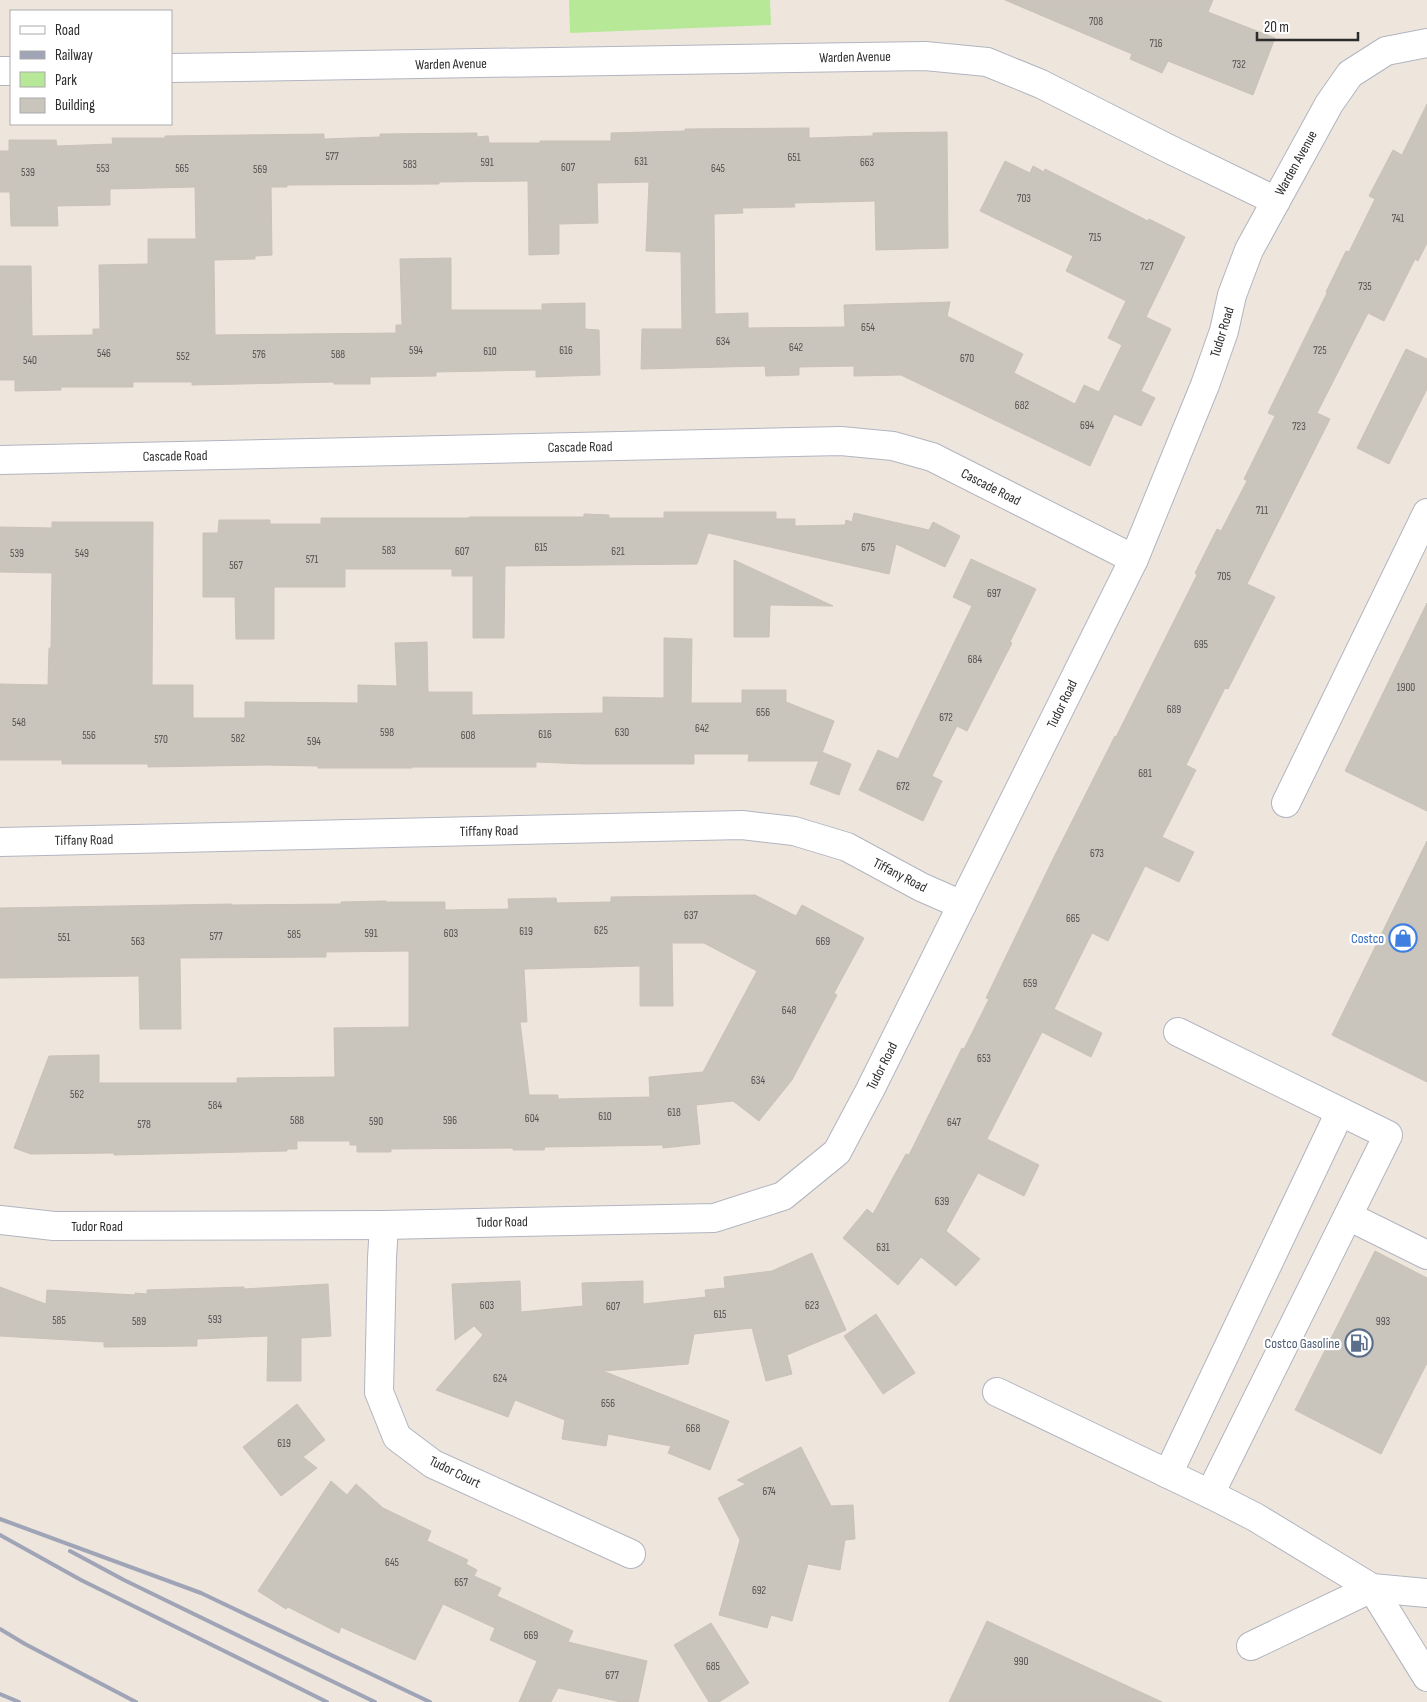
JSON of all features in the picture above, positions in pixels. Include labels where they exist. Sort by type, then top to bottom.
[{"type":"street","name":"Warden Avenue","points":[[172,68],[925,56],[986,62],[1041,84],[1276,201],[1329,104],[1350,74],[1386,51],[1427,43]]},
{"type":"street","name":"Tudor Road","points":[[0,1220],[54,1226],[384,1225],[714,1218],[783,1196],[837,1152],[870,1090],[1134,559],[1205,385],[1224,331],[1232,295],[1249,250],[1276,201]]},
{"type":"street","name":"Cascade Road","points":[[0,460],[850,442],[893,446],[932,457],[1134,559]]},
{"type":"street","points":[[1286,803],[1427,513]]},
{"type":"street","name":"Tiffany Road","points":[[0,842],[742,825],[794,831],[847,847],[921,887],[962,905]]},
{"type":"street","points":[[1178,1032],[1388,1135],[1210,1494]]},
{"type":"street","points":[[1168,1474],[1340,1112]]},
{"type":"street","points":[[1348,1216],[1427,1255]]},
{"type":"street","name":"Tudor Court","points":[[384,1225],[380,1392],[397,1437],[433,1464],[631,1554]]},
{"type":"street","points":[[997,1392],[1255,1517],[1372,1588],[1427,1593]]},
{"type":"street","points":[[1251,1646],[1372,1588]]},
{"type":"street","points":[[1372,1588],[1427,1677]]},
{"type":"green space","points":[[569,0],[770,0],[771,25],[570,33]]},
{"type":"building","points":[[1005,0],[1213,0],[1208,12],[1275,38],[1253,95],[1168,61],[1162,73],[1130,59],[1132,54]]},
{"type":"building","points":[[1427,104],[1427,243],[1418,261],[1415,259],[1384,321],[1368,313],[1317,413],[1330,419],[1247,584],[1275,597],[1228,689],[1225,688],[1186,765],[1196,770],[1162,837],[1194,852],[1179,882],[1145,866],[1108,941],[1092,933],[1054,1009],[1102,1033],[1091,1057],[1042,1032],[987,1139],[1039,1165],[1024,1196],[978,1173],[946,1231],[980,1259],[956,1286],[921,1257],[898,1285],[843,1238],[867,1209],[873,1214],[906,1154],[909,1155],[962,1048],[964,1049],[989,999],[986,998],[1053,859],[1197,575],[1195,573],[1217,529],[1221,531],[1247,481],[1244,479],[1275,416],[1268,413],[1346,251],[1349,252],[1375,199],[1369,196],[1393,150],[1402,155]]},
{"type":"building","points":[[809,128],[809,138],[873,136],[873,133],[947,132],[948,248],[876,250],[875,201],[794,203],[795,207],[742,208],[743,213],[714,214],[715,314],[748,313],[748,328],[845,327],[844,305],[950,302],[947,316],[1023,354],[1014,373],[1075,404],[1084,385],[1099,392],[1122,345],[1108,338],[1126,301],[1066,271],[1073,256],[980,211],[1005,161],[1030,173],[1033,166],[1044,172],[1045,169],[1148,221],[1149,219],[1185,237],[1146,317],[1171,329],[1141,391],[1155,398],[1141,426],[1114,414],[1090,466],[901,375],[854,376],[854,366],[799,367],[799,375],[766,376],[765,366],[641,369],[642,329],[682,329],[681,252],[646,251],[649,182],[597,183],[598,223],[559,224],[559,254],[529,255],[528,181],[439,182],[439,184],[287,185],[287,187],[271,187],[272,255],[255,256],[255,259],[214,260],[215,335],[396,333],[396,325],[402,325],[400,259],[451,258],[451,310],[542,310],[542,304],[585,303],[585,329],[599,330],[600,375],[536,377],[536,370],[436,372],[436,376],[370,377],[370,384],[334,384],[334,382],[192,385],[192,382],[133,382],[133,387],[61,387],[61,390],[15,391],[15,380],[0,380],[0,266],[31,266],[32,336],[93,335],[93,329],[100,329],[99,265],[148,264],[148,239],[196,239],[195,187],[110,189],[110,205],[57,206],[58,226],[11,226],[10,192],[0,192],[0,151],[9,151],[9,140],[56,140],[57,146],[113,144],[112,138],[165,138],[165,136],[324,134],[324,139],[380,137],[380,134],[477,133],[477,137],[488,136],[489,143],[540,143],[540,141],[611,141],[611,133],[685,131],[685,129]]},
{"type":"building","points":[[1406,349],[1427,359],[1427,389],[1389,464],[1357,448]]},
{"type":"building","points":[[664,512],[776,512],[776,519],[795,519],[795,526],[845,525],[846,520],[852,522],[854,513],[929,530],[933,522],[960,536],[945,567],[896,544],[889,574],[708,533],[697,564],[505,566],[504,638],[473,638],[473,576],[452,576],[452,569],[345,569],[345,587],[274,587],[274,639],[236,639],[235,597],[203,597],[203,533],[218,533],[219,520],[270,520],[270,524],[321,524],[321,518],[584,517],[584,514],[609,515],[609,518],[664,518]]},
{"type":"building","points":[[52,522],[153,522],[152,685],[193,685],[193,718],[245,718],[245,702],[358,703],[358,685],[397,686],[395,643],[427,642],[428,692],[472,692],[472,715],[603,713],[603,697],[664,698],[664,638],[692,639],[691,703],[742,703],[742,690],[786,690],[786,702],[834,721],[819,761],[748,761],[749,754],[694,754],[694,764],[536,762],[536,767],[318,768],[318,766],[266,765],[148,767],[148,764],[62,764],[62,760],[0,760],[0,684],[48,685],[49,648],[51,648],[52,573],[0,572],[0,527],[52,528]]},
{"type":"building","points":[[971,559],[1036,589],[1010,642],[1012,643],[967,731],[957,726],[932,776],[942,781],[923,821],[859,790],[878,750],[898,759],[972,606],[953,597]]},
{"type":"building","points":[[734,560],[833,606],[770,605],[769,637],[734,637]]},
{"type":"building","points":[[1427,603],[1427,811],[1345,771]]},
{"type":"building","points":[[822,752],[851,764],[839,795],[810,784]]},
{"type":"building","name":"Costco","points":[[1427,841],[1427,1082],[1332,1035]]},
{"type":"building","points":[[755,895],[796,916],[802,905],[864,938],[834,993],[837,995],[792,1080],[759,1121],[733,1101],[696,1105],[700,1144],[663,1148],[663,1145],[545,1147],[544,1150],[513,1150],[513,1148],[391,1149],[391,1152],[357,1152],[357,1145],[350,1145],[350,1141],[297,1141],[297,1149],[287,1149],[287,1151],[114,1155],[114,1153],[31,1154],[14,1148],[49,1056],[99,1055],[99,1083],[237,1083],[237,1078],[335,1077],[334,1028],[409,1027],[409,951],[326,952],[326,957],[180,958],[181,1029],[140,1029],[139,976],[0,978],[0,908],[341,904],[341,902],[386,901],[445,902],[445,910],[509,909],[508,899],[556,898],[557,903],[611,902],[611,897]],"holes":[[[672,943],[704,943],[757,971],[703,1072],[649,1077],[650,1097],[558,1099],[558,1095],[529,1095],[520,1022],[527,1022],[524,969],[640,966],[640,1006],[673,1006]]]},
{"type":"building","points":[[1375,1251],[1427,1278],[1427,1363],[1381,1454],[1295,1410]]},
{"type":"building","points":[[812,1253],[846,1330],[787,1355],[792,1374],[766,1381],[752,1328],[694,1334],[688,1364],[603,1371],[729,1421],[710,1470],[668,1453],[671,1446],[608,1434],[606,1446],[562,1439],[565,1420],[515,1400],[508,1417],[436,1390],[483,1335],[474,1326],[455,1340],[452,1284],[520,1281],[521,1312],[583,1306],[582,1283],[643,1281],[643,1304],[706,1297],[705,1290],[725,1288],[724,1277],[772,1271]]},
{"type":"building","points":[[328,1284],[331,1336],[301,1338],[301,1381],[267,1381],[268,1336],[197,1339],[197,1346],[104,1347],[104,1342],[0,1336],[0,1287],[46,1304],[47,1290],[135,1295],[135,1293],[147,1294],[147,1290],[244,1287],[244,1289]]},
{"type":"building","points":[[876,1314],[915,1373],[883,1394],[844,1336]]},
{"type":"building","points":[[297,1404],[325,1440],[303,1457],[317,1468],[281,1496],[243,1447]]},
{"type":"building","points":[[801,1447],[831,1506],[853,1505],[855,1539],[845,1540],[840,1570],[808,1564],[792,1621],[771,1615],[767,1628],[719,1615],[740,1540],[718,1498],[746,1484],[737,1480]]},
{"type":"building","points":[[331,1481],[347,1495],[356,1484],[383,1508],[431,1531],[427,1541],[468,1560],[466,1564],[477,1570],[474,1576],[501,1588],[497,1596],[573,1631],[568,1642],[647,1661],[638,1702],[621,1702],[558,1688],[551,1702],[519,1702],[537,1661],[490,1640],[495,1628],[443,1604],[415,1660],[341,1627],[339,1633],[288,1607],[286,1609],[258,1591]]},
{"type":"building","points":[[987,1621],[1162,1702],[949,1702]]},
{"type":"building","points":[[711,1623],[749,1683],[719,1702],[709,1702],[674,1645]]},
{"type":"railway","points":[[0,1519],[201,1593],[430,1702]]},
{"type":"railway","points":[[0,1535],[81,1580],[327,1702]]},
{"type":"railway","points":[[70,1551],[124,1580],[375,1702]]},
{"type":"railway","points":[[0,1629],[136,1702]]},
{"type":"railway","points":[[0,1694],[19,1702]]},
{"type":"place","name":"Costco","points":[[1403,938]]},
{"type":"place","name":"Costco Gasoline","points":[[1359,1343]]}]
